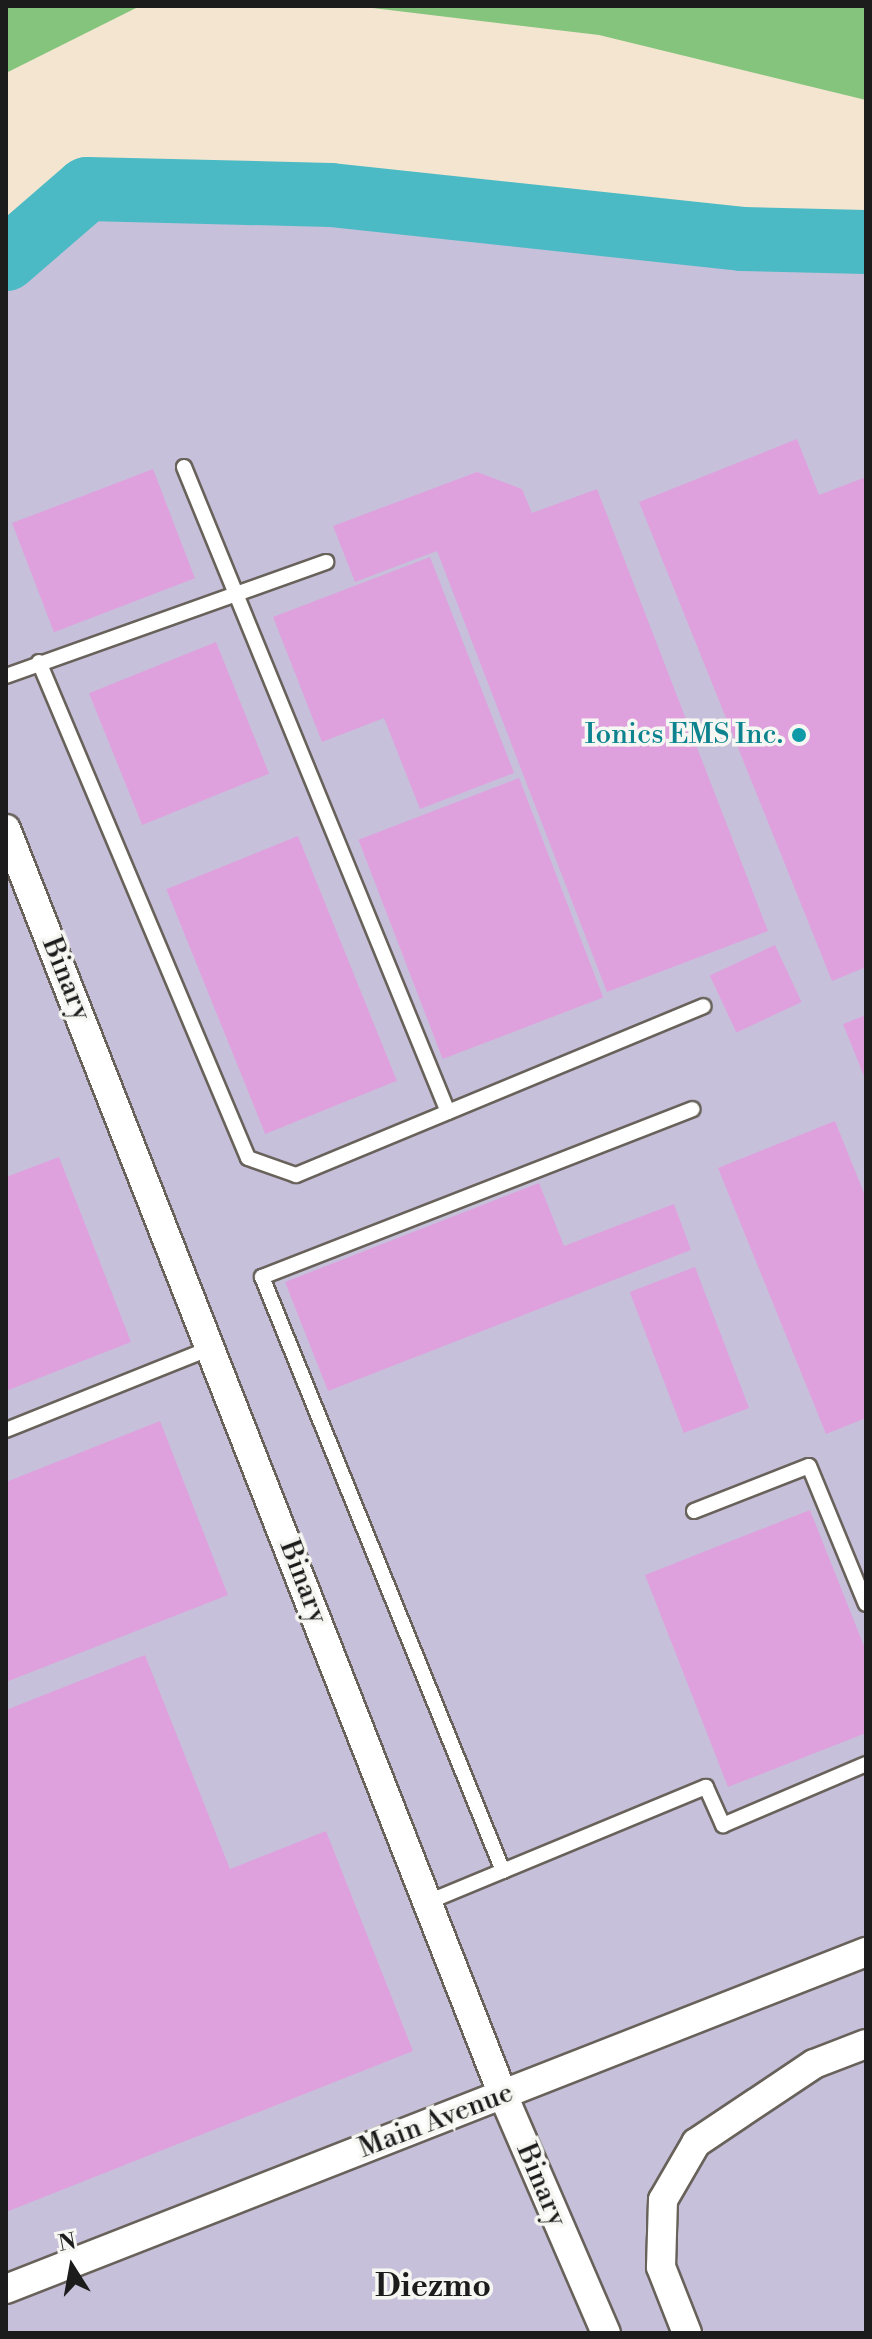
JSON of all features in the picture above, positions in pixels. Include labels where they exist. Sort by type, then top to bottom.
[{"type":"street","name":"Binary","points":[[6,829],[503,2095],[606,2333]]},
{"type":"street","name":"Main Avenue","points":[[6,2289],[866,1952]]},
{"type":"street","points":[[687,2333],[661,2267],[663,2200],[696,2143],[814,2064],[866,2044]]},
{"type":"lane","points":[[184,467],[448,1112]]},
{"type":"lane","points":[[6,676],[233,592],[326,562]]},
{"type":"lane","points":[[39,662],[248,1158],[296,1175],[703,1006]]},
{"type":"lane","points":[[503,1871],[262,1277],[692,1109]]},
{"type":"lane","points":[[6,1430],[212,1348]]},
{"type":"lane","points":[[694,1511],[809,1466],[866,1604]]},
{"type":"lane","points":[[428,1902],[706,1787],[723,1825],[866,1764]]},
{"type":"shaded area","points":[[87,189],[331,195],[742,239],[866,242],[866,2333],[6,2333],[6,276]]},
{"type":"green space","points":[[6,6],[140,6],[6,73]]},
{"type":"green space","points":[[356,6],[866,6],[866,100],[599,35]]},
{"type":"building","name":"Ionics EMS Inc.","points":[[797,439],[819,495],[866,477],[866,967],[832,981],[639,502]]},
{"type":"building","points":[[153,469],[195,578],[54,632],[12,523]]},
{"type":"building","points":[[477,472],[522,489],[532,513],[597,489],[768,931],[607,992],[437,551],[355,582],[333,526]]},
{"type":"building","points":[[430,557],[514,773],[420,809],[384,718],[322,742],[273,617]]},
{"type":"building","points":[[216,642],[269,774],[142,825],[89,693]]},
{"type":"building","points":[[519,778],[603,997],[443,1059],[358,840]]},
{"type":"building","points":[[298,836],[397,1081],[265,1134],[166,889]]},
{"type":"building","points":[[775,945],[802,1002],[736,1033],[710,975]]},
{"type":"building","points":[[866,1015],[866,1081],[843,1024]]},
{"type":"building","points":[[835,1121],[866,1198],[866,1418],[826,1434],[718,1168]]},
{"type":"building","points":[[59,1157],[131,1342],[6,1391],[6,1177]]},
{"type":"building","points":[[539,1183],[564,1246],[674,1204],[691,1250],[328,1391],[285,1282]]},
{"type":"building","points":[[695,1267],[749,1408],[684,1433],[630,1292]]},
{"type":"building","points":[[160,1421],[228,1595],[6,1682],[6,1482]]},
{"type":"building","points":[[810,1510],[866,1651],[866,1733],[728,1787],[645,1575]]},
{"type":"building","points":[[145,1655],[230,1869],[326,1831],[413,2051],[6,2212],[6,1710]]},
{"type":"waterway","points":[[6,259],[87,189],[331,195],[742,239],[866,242]]},
{"type":"place","name":"Ionics EMS Inc.","points":[[799,735]]},
{"type":"district","name":"Diezmo","points":[[433,2286]]}]
